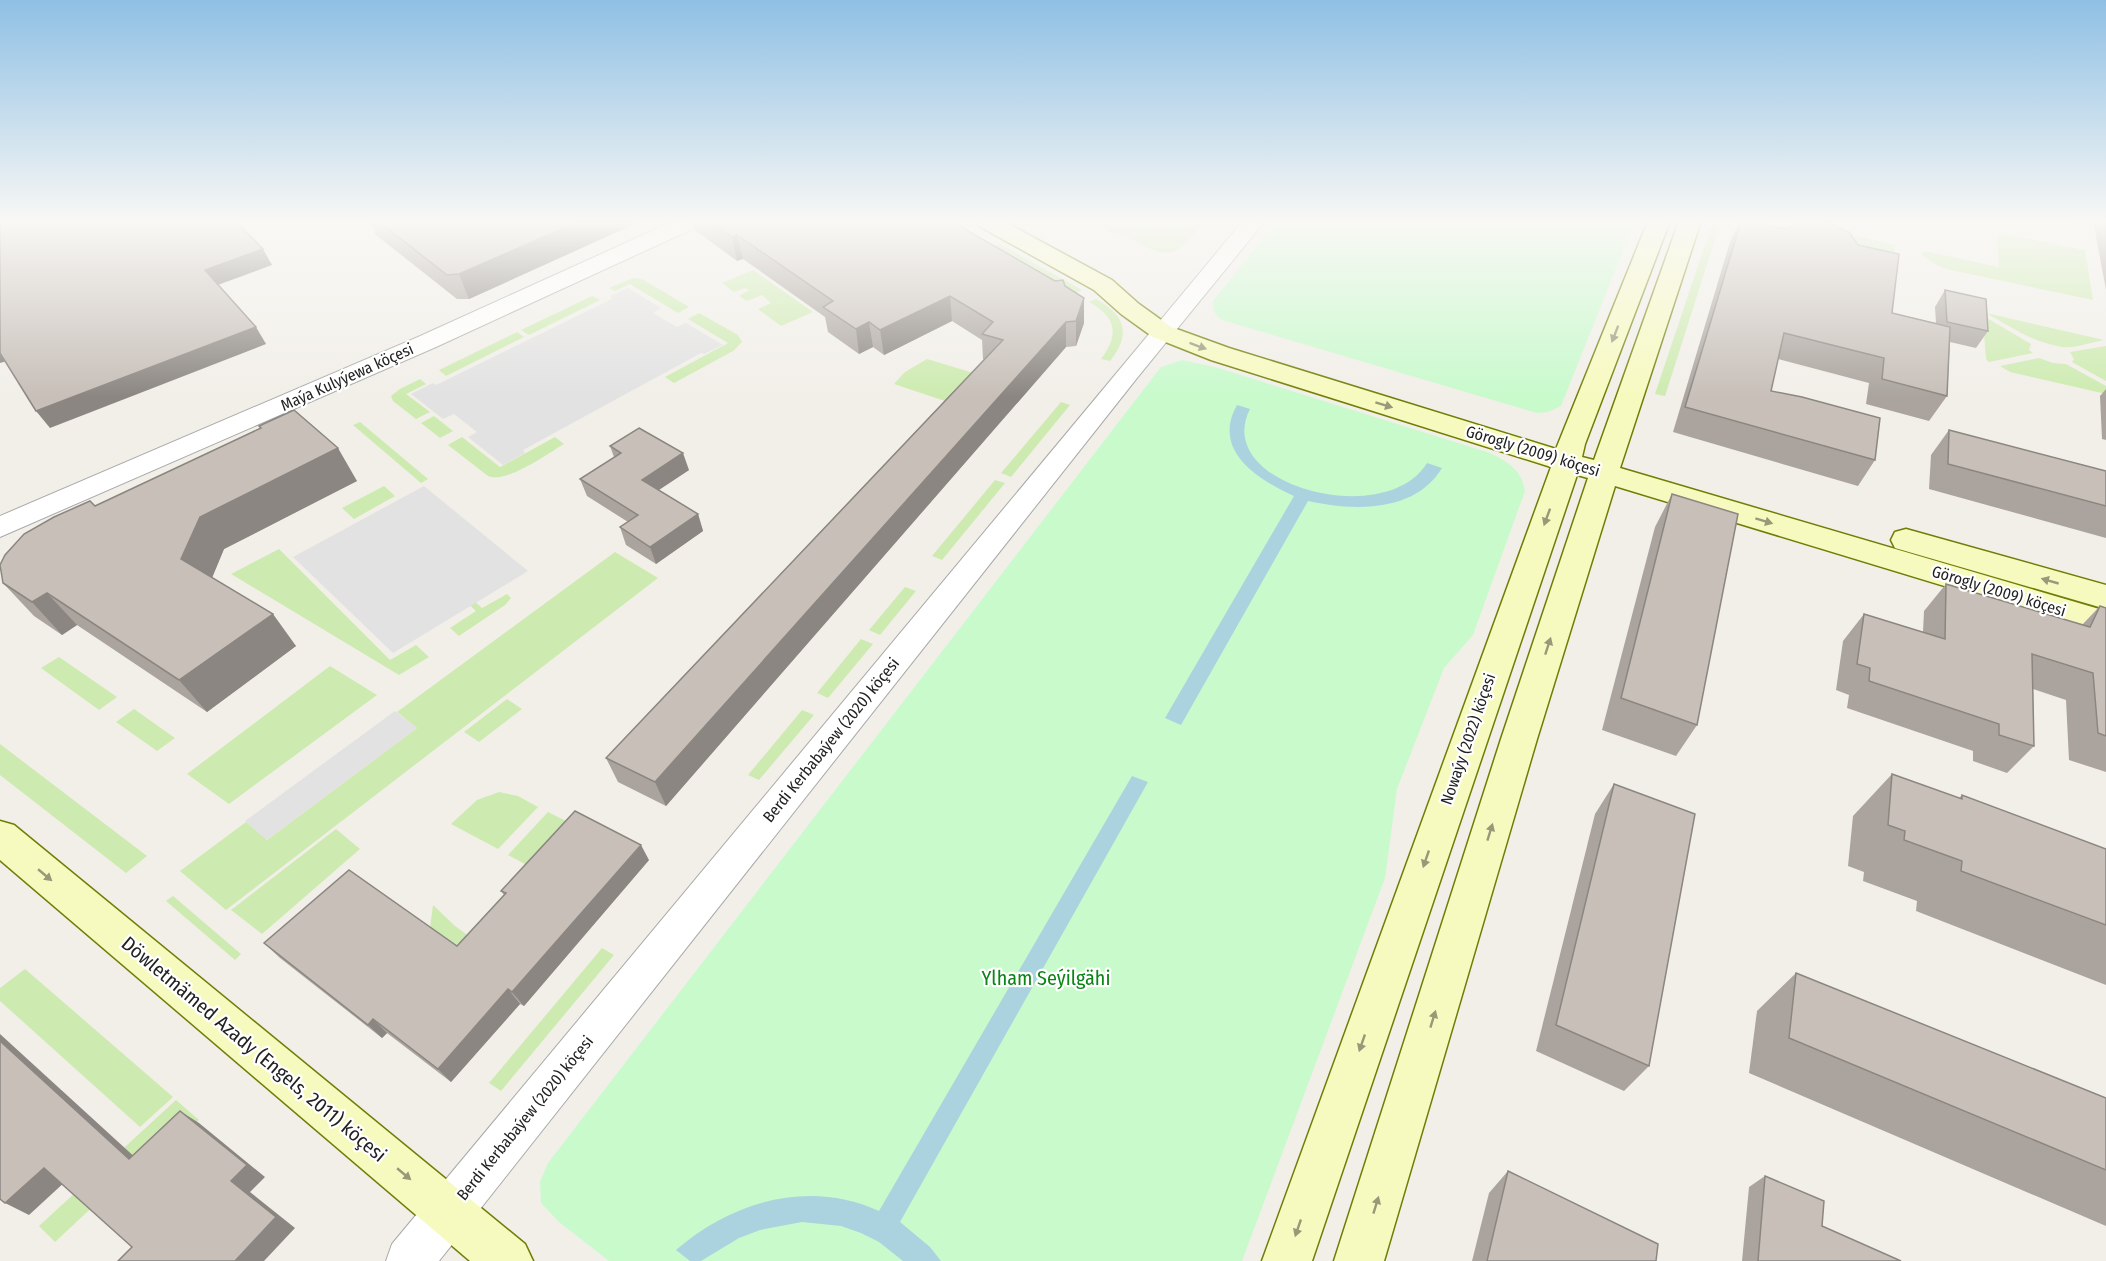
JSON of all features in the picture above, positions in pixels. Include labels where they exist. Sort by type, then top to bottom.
[{"type":"main road","name":"Görogly (2009) köçesi","points":[[1094,280],[1103,285],[1130,309],[1169,325],[1231,358],[1608,464],[2106,597]]},
{"type":"main road","name":"Görogly (2009) köçesi","points":[[1126,280],[1169,325]]},
{"type":"main road","name":"Nowaýy (2022) köçesi","points":[[1287,1261],[1569,453],[1636,280]]},
{"type":"main road","points":[[1359,1261],[1516,747],[1628,396],[1669,280]]},
{"type":"main road","name":"Görogly (2009) köçesi","points":[[1608,464],[2106,623]]},
{"type":"main road","name":"Döwletmämed Azady (Engels, 2011) köçesi","points":[[0,837],[508,1261]]},
{"type":"street","name":"Maýa Kulyýewa köçesi","points":[[0,527],[397,356],[565,280]]},
{"type":"street","name":"Berdi Kerbabaýew (2020) köçesi","points":[[409,1261],[1206,280]]},
{"type":"green space","points":[[629,280],[643,280],[689,307],[678,313],[630,284],[615,291],[609,288]]},
{"type":"green space","points":[[730,280],[767,280],[813,312],[781,326],[758,309],[771,303],[762,295],[747,301],[739,296],[749,290],[745,288],[734,292],[722,283]]},
{"type":"green space","points":[[1050,280],[1064,280],[1082,290],[1075,294]]},
{"type":"green space","points":[[1230,280],[1611,280],[1561,406],[1548,412],[1537,413],[1222,320],[1214,312],[1214,300]]},
{"type":"green space","points":[[1693,280],[1702,280],[1665,396],[1655,394]]},
{"type":"green space","points":[[1997,280],[2090,280],[2093,300]]},
{"type":"green space","points":[[592,296],[600,300],[529,335],[521,330]]},
{"type":"green space","points":[[1096,299],[1114,312],[1122,326],[1121,342],[1110,361],[1101,359],[1111,342],[1112,327],[1105,314],[1089,302]]},
{"type":"green space","points":[[699,313],[738,335],[742,342],[733,351],[674,383],[665,377],[728,343],[688,319]]},
{"type":"green space","points":[[1986,313],[2104,340],[2072,347],[2051,345],[2023,334]]},
{"type":"green space","points":[[1987,318],[2031,344],[2029,350],[2033,353],[1989,362],[1986,359],[1983,321]]},
{"type":"green space","points":[[517,332],[524,337],[446,376],[439,370]]},
{"type":"green space","points":[[2106,346],[2106,381],[2072,362],[2074,359],[2070,352]]},
{"type":"green space","points":[[2039,358],[2053,363],[2066,364],[2106,386],[2106,394],[2010,372],[2000,366]]},
{"type":"green space","points":[[927,359],[977,374],[951,403],[894,384],[905,372]]},
{"type":"green space","name":"Ylham Seýilgähi","points":[[1182,360],[1215,367],[1490,453],[1517,472],[1525,491],[1473,635],[1444,668],[1397,789],[1385,878],[1242,1261],[609,1261],[559,1222],[541,1203],[540,1182],[548,1163],[1161,367]]},
{"type":"green space","points":[[420,379],[426,384],[406,394],[430,412],[416,419],[393,401],[391,396]]},
{"type":"green space","points":[[1061,402],[1070,405],[1011,477],[1001,473]]},
{"type":"green space","points":[[434,416],[453,431],[440,438],[421,423]]},
{"type":"green space","points":[[360,422],[428,479],[421,483],[353,425]]},
{"type":"green space","points":[[462,437],[500,467],[555,437],[564,444],[526,467],[505,476],[496,477],[488,476],[448,445]]},
{"type":"green space","points":[[995,480],[1005,483],[942,560],[932,556]]},
{"type":"green space","points":[[384,486],[395,496],[354,519],[342,508]]},
{"type":"green space","points":[[383,527],[392,527],[482,608],[507,594],[511,598],[505,605],[459,636],[450,628],[476,611]]},
{"type":"green space","points":[[279,549],[390,660],[416,645],[429,657],[399,675],[231,574]]},
{"type":"green space","points":[[615,552],[658,578],[226,910],[180,871],[246,822],[267,840],[417,728],[397,712]]},
{"type":"green space","points":[[905,587],[916,591],[880,635],[869,630]]},
{"type":"green space","points":[[861,639],[873,644],[828,698],[817,693]]},
{"type":"green space","points":[[59,657],[117,697],[99,710],[41,668]]},
{"type":"green space","points":[[330,666],[377,695],[229,804],[187,774]]},
{"type":"green space","points":[[507,699],[522,709],[479,742],[464,732]]},
{"type":"green space","points":[[134,709],[175,738],[157,751],[116,722]]},
{"type":"green space","points":[[802,710],[814,715],[759,780],[748,775]]},
{"type":"green space","points":[[0,744],[147,856],[126,873],[0,775]]},
{"type":"green space","points":[[499,792],[518,796],[538,807],[498,849],[451,824],[477,800]]},
{"type":"green space","points":[[548,812],[576,826],[536,870],[508,855]]},
{"type":"green space","points":[[336,829],[360,849],[262,934],[231,910]]},
{"type":"green space","points":[[173,896],[241,954],[235,960],[166,901]]},
{"type":"green space","points":[[433,905],[455,926],[480,944],[462,961],[430,928]]},
{"type":"green space","points":[[602,948],[614,955],[501,1091],[489,1083]]},
{"type":"green space","points":[[25,969],[173,1097],[140,1127],[0,1001],[0,988]]},
{"type":"green space","points":[[176,1100],[199,1120],[170,1147],[163,1141],[55,1242],[39,1226]]},
{"type":"shaded area","points":[[628,288],[661,308],[653,313],[677,327],[686,323],[723,345],[704,354],[701,353],[523,450],[525,453],[503,465],[468,437],[477,432],[454,414],[443,419],[411,394],[433,383],[436,385],[612,299],[610,296]]},
{"type":"shaded area","points":[[424,486],[528,571],[393,653],[293,557]]},
{"type":"shaded area","points":[[395,711],[417,728],[267,840],[245,821]]},
{"type":"water","points":[[1237,405],[1250,409],[1245,436],[1255,459],[1278,477],[1308,490],[1343,496],[1377,494],[1406,483],[1427,463],[1442,468],[1430,483],[1416,494],[1400,501],[1363,507],[1308,501],[1181,725],[1165,718],[1294,496],[1267,482],[1243,462],[1234,450],[1230,436],[1231,421]]},
{"type":"water","points":[[1132,776],[1148,782],[900,1222],[930,1247],[941,1261],[903,1261],[879,1242],[861,1233],[841,1226],[802,1222],[760,1230],[739,1238],[701,1261],[690,1261],[676,1250],[698,1233],[722,1219],[773,1200],[799,1196],[826,1197],[853,1201],[879,1211]]},
{"type":"building","points":[[0,280],[214,280],[256,327],[36,411],[0,353]]},
{"type":"building","points":[[802,280],[1063,280],[1065,286],[1084,298],[1076,321],[1066,322],[655,782],[606,758],[1003,340],[982,334],[993,322],[950,296],[880,330],[869,322],[856,329],[823,307],[833,301]]},
{"type":"building","points":[[1723,280],[1896,280],[1892,313],[1950,327],[1947,396],[1882,379],[1884,358],[1784,333],[1771,391],[1880,418],[1875,460],[1685,407]]},
{"type":"building","points":[[1945,290],[1986,299],[1988,331],[1947,322]]},
{"type":"building","points":[[294,410],[338,448],[200,517],[181,559],[273,614],[179,680],[47,593],[32,602],[3,583],[0,565],[5,555],[24,534],[90,501],[95,506],[261,428],[259,426]]},
{"type":"building","points":[[639,428],[683,453],[642,480],[698,514],[650,547],[620,527],[638,515],[580,479],[621,453],[610,446]]},
{"type":"building","points":[[1949,430],[2106,471],[2106,506],[1948,464]]},
{"type":"building","points":[[1672,494],[1738,514],[1697,725],[1621,698]]},
{"type":"building","points":[[1946,584],[2090,627],[2100,606],[2106,608],[2106,736],[2098,733],[2093,673],[2032,654],[2034,746],[1999,735],[1999,724],[1869,681],[1870,668],[1857,664],[1864,614],[1945,639]]},
{"type":"building","points":[[1892,774],[1962,799],[1962,795],[2106,849],[2106,925],[1961,871],[1962,861],[1904,840],[1905,831],[1888,825]]},
{"type":"building","points":[[1614,784],[1695,814],[1649,1066],[1556,1025]]},
{"type":"building","points":[[575,811],[641,845],[512,992],[508,989],[438,1069],[373,1019],[368,1025],[264,943],[349,870],[457,946],[506,893],[501,891]]},
{"type":"building","points":[[1796,973],[2106,1098],[2106,1170],[1789,1038]]},
{"type":"building","points":[[0,1041],[129,1159],[180,1111],[247,1165],[231,1181],[276,1217],[235,1261],[118,1261],[132,1247],[44,1168],[5,1203],[0,1199]]},
{"type":"building","points":[[1508,1171],[1658,1244],[1656,1261],[1487,1261]]},
{"type":"building","points":[[1765,1176],[1824,1201],[1822,1226],[1901,1261],[1758,1261]]}]
